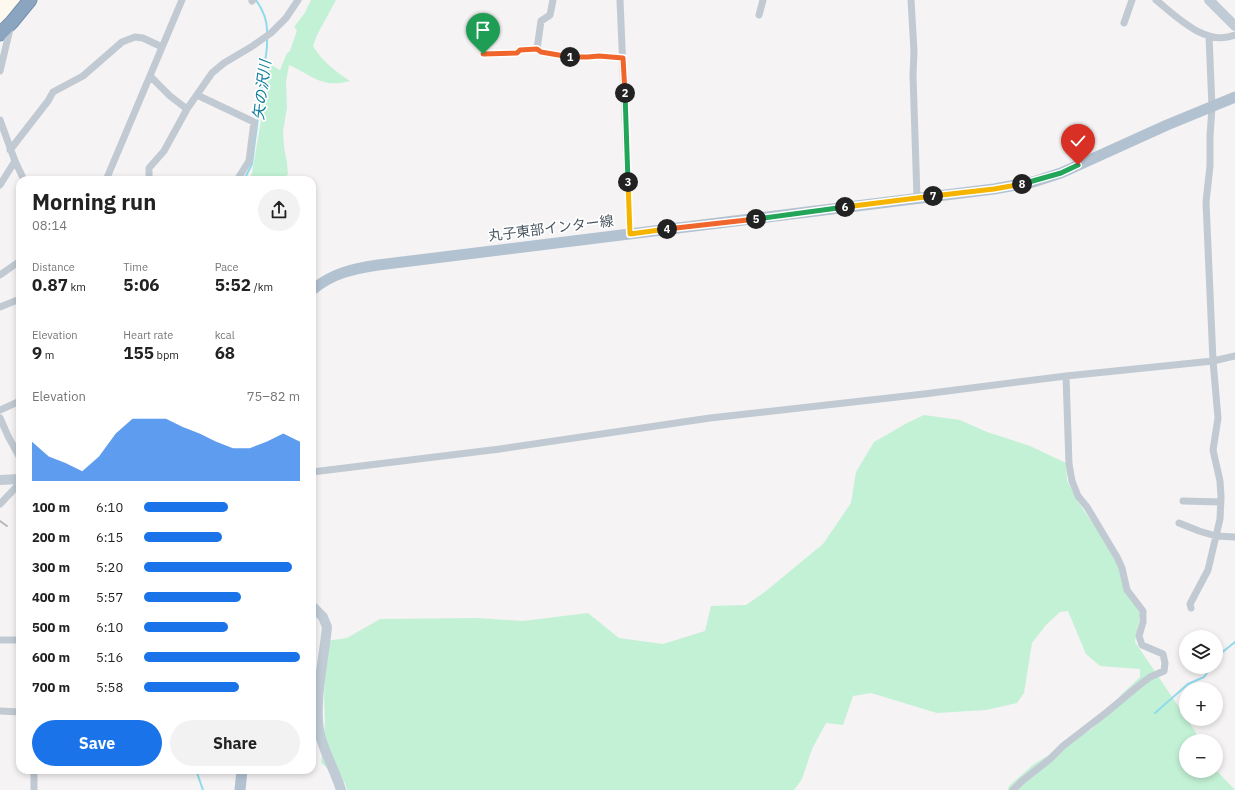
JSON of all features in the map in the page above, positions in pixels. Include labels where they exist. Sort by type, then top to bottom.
[{"type":"highway","points":[[0,34],[30,0]]},
{"type":"main road","name":"丸子東部インター線","points":[[316,287],[336,275],[363,267],[1004,188],[1061,173],[1167,125],[1235,97]]},
{"type":"main road","points":[[240,790],[242,774]]},
{"type":"street","points":[[108,176],[182,0]]},
{"type":"street","points":[[149,176],[149,168],[164,151],[188,109],[212,73],[236,55],[251,47],[271,33],[286,18],[298,0]]},
{"type":"street","points":[[537,49],[541,21],[550,15],[553,0]]},
{"type":"street","points":[[620,0],[630,234]]},
{"type":"street","points":[[759,15],[763,0]]},
{"type":"street","points":[[911,0],[914,51],[912,75],[917,198]]},
{"type":"street","points":[[1124,22],[1132,0]]},
{"type":"street","points":[[1156,0],[1182,22],[1209,36],[1225,37],[1235,34]]},
{"type":"street","points":[[1209,0],[1231,18],[1235,26]]},
{"type":"street","points":[[0,71],[12,22]]},
{"type":"street","points":[[1191,608],[1190,604],[1208,570],[1220,519],[1221,502],[1220,481],[1213,450],[1218,418],[1213,361],[1206,202],[1212,107],[1209,36]]},
{"type":"street","points":[[10,150],[48,101],[53,92],[83,76],[96,63],[122,42],[135,37],[143,38],[162,46]]},
{"type":"street","points":[[483,54],[517,53],[520,50],[537,49],[541,52],[571,57],[599,56],[623,58]]},
{"type":"street","points":[[150,76],[170,96],[188,109]]},
{"type":"street","points":[[197,95],[254,122],[249,161],[240,176]]},
{"type":"street","points":[[0,120],[10,150],[22,176]]},
{"type":"street","points":[[0,185],[15,161]]},
{"type":"street","points":[[0,275],[16,265]]},
{"type":"street","points":[[0,307],[16,300]]},
{"type":"street","points":[[316,471],[500,449],[710,418],[924,394],[1066,376],[1213,361],[1235,356]]},
{"type":"street","points":[[1013,790],[1063,746],[1108,712],[1137,687],[1150,677],[1164,671],[1166,663],[1163,654],[1142,645],[1139,636],[1143,622],[1143,611],[1127,590],[1122,568],[1117,557],[1087,507],[1078,496],[1072,481],[1069,464],[1066,376]]},
{"type":"street","points":[[0,410],[16,403]]},
{"type":"street","points":[[0,418],[16,451]]},
{"type":"street","points":[[0,480],[16,479]]},
{"type":"street","points":[[0,504],[16,487]]},
{"type":"street","points":[[1183,501],[1221,502]]},
{"type":"street","points":[[1179,523],[1216,536],[1235,537]]},
{"type":"street","points":[[316,610],[323,616],[327,627],[318,702],[318,724],[327,755],[341,790]]},
{"type":"street","points":[[0,640],[16,640]]},
{"type":"street","points":[[0,711],[16,712]]},
{"type":"street","points":[[34,774],[34,790]]},
{"type":"shaded area","points":[[0,0],[25,0],[0,28]]},
{"type":"green space","points":[[311,0],[336,0],[317,35],[313,46],[329,65],[350,81],[340,83],[324,82],[289,65],[286,82],[287,107],[283,132],[288,174],[286,176],[251,176],[262,115],[257,109],[258,97],[267,94],[266,78],[270,64],[280,70],[287,53],[290,51],[297,30],[294,27],[304,14]]},
{"type":"green space","points":[[924,415],[960,420],[987,432],[1030,446],[1066,463],[1067,480],[1076,499],[1109,547],[1141,609],[1135,642],[1179,707],[1179,726],[1192,726],[1196,734],[1179,734],[1179,778],[1223,777],[1235,790],[1008,790],[1009,786],[1034,764],[1092,729],[1122,694],[1140,677],[1140,669],[1100,666],[1086,654],[1068,611],[1060,612],[1046,625],[1032,643],[1024,693],[1017,703],[986,710],[937,713],[871,693],[853,696],[843,725],[826,723],[812,749],[802,779],[794,790],[347,790],[345,783],[321,763],[325,723],[324,697],[326,641],[347,638],[380,619],[477,618],[523,621],[588,613],[619,638],[663,644],[705,631],[711,606],[746,605],[766,591],[823,544],[851,503],[856,472],[874,442]]},
{"type":"waterway","name":"矢の沢川","points":[[256,0],[261,8],[267,25],[267,34]]},
{"type":"waterway","name":"矢の沢川","points":[[246,176],[252,164],[267,38]]},
{"type":"waterway","points":[[1223,652],[1235,642]]},
{"type":"waterway","points":[[1155,713],[1188,684],[1204,677],[1206,674]]},
{"type":"waterway","name":"矢の沢川","points":[[197,774],[203,790]]},
{"type":"railway","points":[[0,521],[7,526]]},
{"type":"route","points":[[483,54],[517,53],[520,50],[537,49],[541,52],[558,56],[599,56],[623,58],[630,234],[1004,188],[1046,178],[1078,165]]}]
